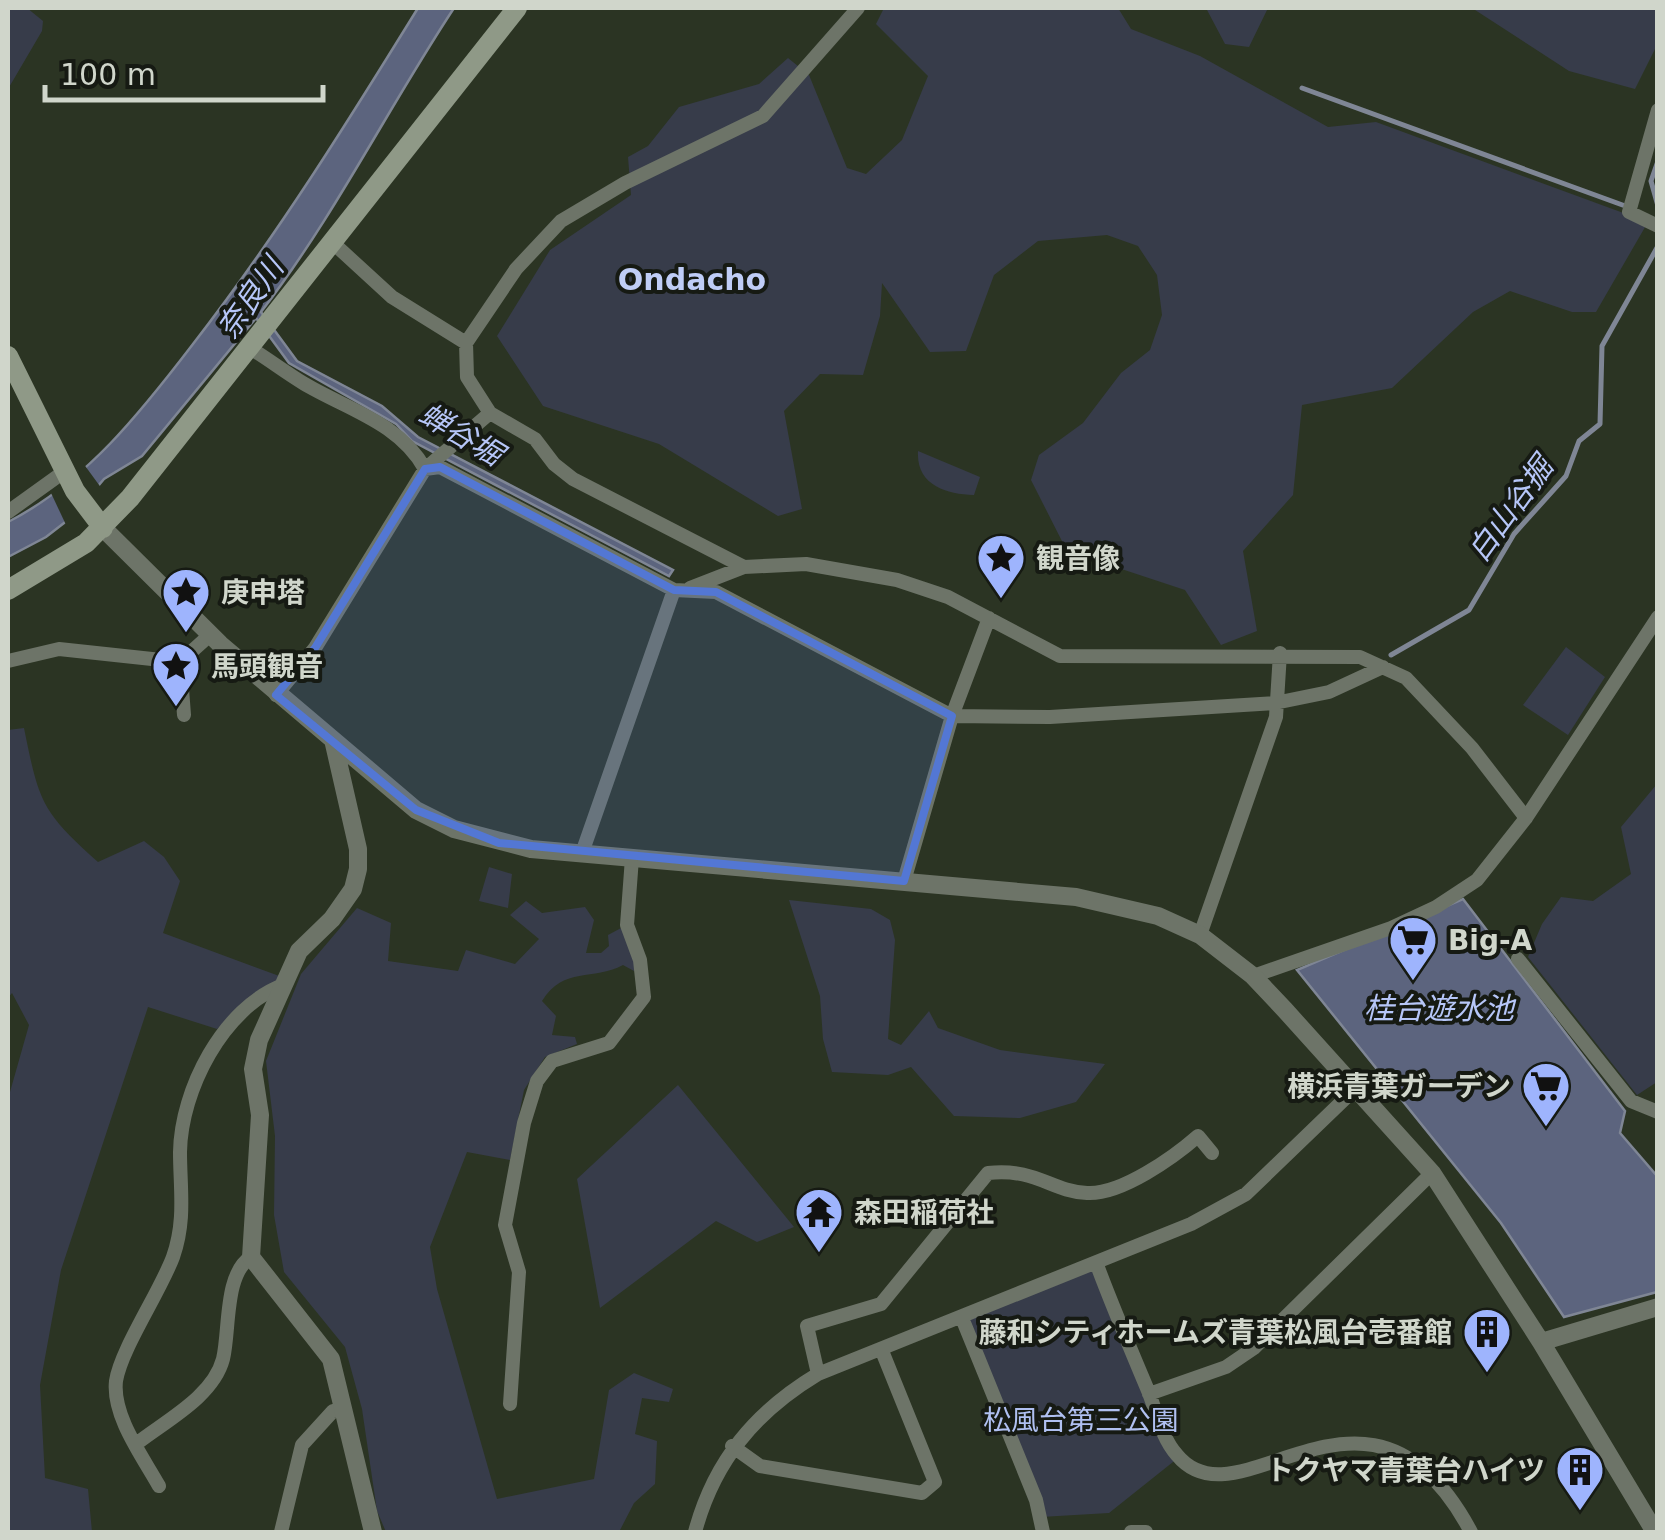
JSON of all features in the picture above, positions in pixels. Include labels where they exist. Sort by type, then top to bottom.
[{"type":"main road","points":[[8,590],[70,555],[103,528],[517,8]]},
{"type":"main road","points":[[8,356],[66,474],[103,528]]},
{"type":"street","points":[[744,568],[573,479],[554,464],[536,439],[490,413],[468,377],[466,343],[516,270],[561,221],[625,182],[763,116],[858,8]]},
{"type":"street","points":[[1658,110],[1629,212],[1658,226]]},
{"type":"street","points":[[332,242],[392,298],[466,343]]},
{"type":"street","points":[[254,343],[305,384],[388,428],[417,455],[424,469]]},
{"type":"street","points":[[276,695],[315,648],[424,469],[490,413]]},
{"type":"street","points":[[424,469],[440,467],[682,589],[716,592],[952,716],[1050,717],[1276,703],[1329,692],[1383,667]]},
{"type":"street","points":[[8,512],[66,474]]},
{"type":"street","points":[[103,528],[276,695],[416,810],[454,830],[498,843],[582,853],[1118,904],[1200,935],[1253,976],[1432,1173],[1541,1342],[1656,1532]]},
{"type":"street","points":[[682,589],[744,568],[806,564],[897,580],[948,596],[1060,656],[1101,660],[1342,654],[1406,678],[1526,818]]},
{"type":"street","points":[[582,853],[682,589]]},
{"type":"street","points":[[1253,976],[1436,907],[1477,880],[1526,818],[1658,617]]},
{"type":"street","points":[[904,881],[952,716],[989,618]]},
{"type":"street","points":[[8,661],[59,649],[180,662],[211,634]]},
{"type":"street","points":[[1200,935],[1276,717],[1280,654]]},
{"type":"street","points":[[180,662],[184,715]]},
{"type":"street","points":[[282,985],[253,1004],[208,1051],[199,1068],[181,1138],[182,1227],[116,1381],[119,1407],[136,1444],[212,1382],[222,1362],[238,1272],[251,1258],[260,1115],[253,1070],[259,1040],[300,951],[332,919],[353,889],[358,869],[358,848],[334,744]]},
{"type":"street","points":[[510,1404],[519,1272],[505,1225],[524,1123],[538,1081],[552,1061],[608,1043],[644,997],[640,960],[627,926],[632,858]]},
{"type":"street","points":[[1518,959],[1631,1101],[1658,1112]]},
{"type":"street","points":[[695,1532],[732,1446],[783,1395],[818,1374],[1192,1224],[1246,1194],[1356,1089]]},
{"type":"street","points":[[818,1374],[806,1326],[880,1304],[988,1173],[1018,1170],[1089,1193],[1137,1178],[1198,1136],[1212,1153]]},
{"type":"street","points":[[1149,1394],[1226,1367],[1254,1348],[1432,1173]]},
{"type":"street","points":[[251,1258],[331,1359],[360,1494],[373,1532]]},
{"type":"street","points":[[1097,1265],[1159,1424],[1178,1458],[1224,1476],[1323,1444],[1372,1442],[1402,1453],[1431,1472],[1471,1532]]},
{"type":"street","points":[[1541,1342],[1655,1312]]},
{"type":"street","points":[[962,1318],[1036,1500],[1042,1532]]},
{"type":"street","points":[[732,1446],[760,1466],[922,1493],[935,1482],[882,1350]]},
{"type":"street","points":[[281,1532],[302,1446],[333,1411],[345,1410]]},
{"type":"street","points":[[1132,1532],[1146,1532]]},
{"type":"highlighted area","points":[[440,467],[674,590],[716,592],[952,716],[904,881],[499,843],[416,810],[276,695],[315,648],[425,469]]},
{"type":"green space","points":[[8,8],[27,8],[43,21],[42,31],[8,89]]},
{"type":"green space","points":[[884,8],[1118,8],[1131,29],[1200,56],[1328,127],[1376,122],[1648,222],[1596,312],[1572,312],[1510,291],[1473,312],[1392,388],[1302,405],[1293,495],[1243,551],[1257,631],[1221,645],[1185,590],[1067,551],[1031,480],[1039,455],[1083,423],[1121,373],[1150,350],[1162,315],[1157,275],[1138,246],[1107,235],[1038,241],[994,275],[966,351],[930,352],[882,283],[880,316],[863,375],[820,374],[784,411],[802,509],[778,516],[659,444],[543,406],[497,336],[550,250],[631,195],[628,157],[648,146],[679,107],[759,84],[788,58],[809,75],[847,168],[866,174],[902,140],[928,76],[876,24]]},
{"type":"green space","points":[[1206,8],[1268,8],[1249,47],[1225,44]]},
{"type":"green space","points":[[1472,8],[1657,8],[1657,45],[1635,89],[1569,71]]},
{"type":"green space","points":[[918,451],[980,477],[974,495],[943,490],[927,480]]},
{"type":"green space","points":[[1566,647],[1605,677],[1568,735],[1523,705]]},
{"type":"green space","points":[[24,728],[45,804],[79,845],[98,862],[144,841],[164,857],[180,881],[163,933],[282,977],[217,1029],[148,1007],[61,1270],[40,1385],[45,1478],[88,1489],[92,1532],[8,1532],[8,1099],[29,1025],[12,993],[8,998],[8,730]]},
{"type":"green space","points":[[1657,784],[1657,1082],[1637,1095],[1528,957],[1542,924],[1561,897],[1593,901],[1631,874],[1621,827]]},
{"type":"green space","points":[[489,867],[512,874],[508,908],[479,901]]},
{"type":"green space","points":[[789,900],[871,909],[890,920],[895,940],[888,1039],[901,1045],[929,1011],[938,1028],[1000,1050],[1105,1064],[1076,1102],[1020,1118],[954,1116],[911,1067],[888,1075],[832,1072],[823,1039],[820,996]]},
{"type":"green space","points":[[526,901],[542,913],[585,907],[594,920],[586,953],[601,953],[609,946],[608,935],[623,927],[636,965],[634,971],[623,965],[569,978],[542,1001],[556,1016],[552,1035],[575,1037],[577,1044],[545,1057],[524,1090],[510,1160],[467,1152],[430,1247],[437,1289],[497,1499],[594,1479],[609,1390],[634,1373],[673,1389],[669,1402],[642,1398],[635,1434],[657,1441],[655,1484],[634,1503],[619,1532],[386,1532],[377,1511],[362,1409],[345,1347],[284,1272],[274,1215],[275,1136],[266,1061],[301,974],[357,908],[391,923],[388,961],[458,971],[466,950],[515,964],[539,939],[510,915]]},
{"type":"green space","points":[[678,1085],[794,1227],[757,1242],[716,1221],[600,1308],[577,1179]]},
{"type":"green space","name":"松風台第三公園","points":[[1094,1270],[1178,1458],[1109,1513],[1041,1517],[962,1318]]},
{"type":"water","name":"奈良川","points":[[418,8],[454,8],[313,238],[261,312],[297,361],[382,406],[418,437],[673,570],[669,576],[412,441],[396,424],[289,363],[256,318],[142,456],[104,479],[73,516],[46,537],[8,557],[8,522],[62,487],[110,444],[224,304],[310,179]]},
{"type":"water","name":"桂台遊水池","points":[[1463,899],[1625,1111],[1620,1133],[1657,1176],[1657,1292],[1564,1317],[1501,1223],[1297,970]]},
{"type":"pier","points":[[83,463],[102,489],[67,527],[51,493]]},
{"type":"waterway","points":[[1302,88],[1628,207]]},
{"type":"waterway","name":"白山谷掘","points":[[1658,161],[1651,181],[1658,206]]},
{"type":"waterway","name":"白山谷掘","points":[[1391,655],[1469,610],[1514,534],[1566,476],[1579,441],[1600,424],[1602,346],[1658,246]]},
{"type":"place","name":"観音像","points":[[1001,600]]},
{"type":"place","name":"庚申塔","points":[[186,634]]},
{"type":"place","name":"馬頭観音","points":[[176,708]]},
{"type":"place","name":"Big-A","points":[[1413,982]]},
{"type":"place","name":"横浜青葉ガーデン","points":[[1546,1128]]},
{"type":"place","name":"森田稲荷社","points":[[819,1254]]},
{"type":"place","name":"藤和シティホームズ青葉松風台壱番館","points":[[1487,1374]]},
{"type":"place","name":"トクヤマ青葉台ハイツ","points":[[1580,1512]]},
{"type":"district","name":"Ondacho","points":[[692,279]]},
{"type":"water label","name":"蝉谷堀","points":[[461,434]]}]
